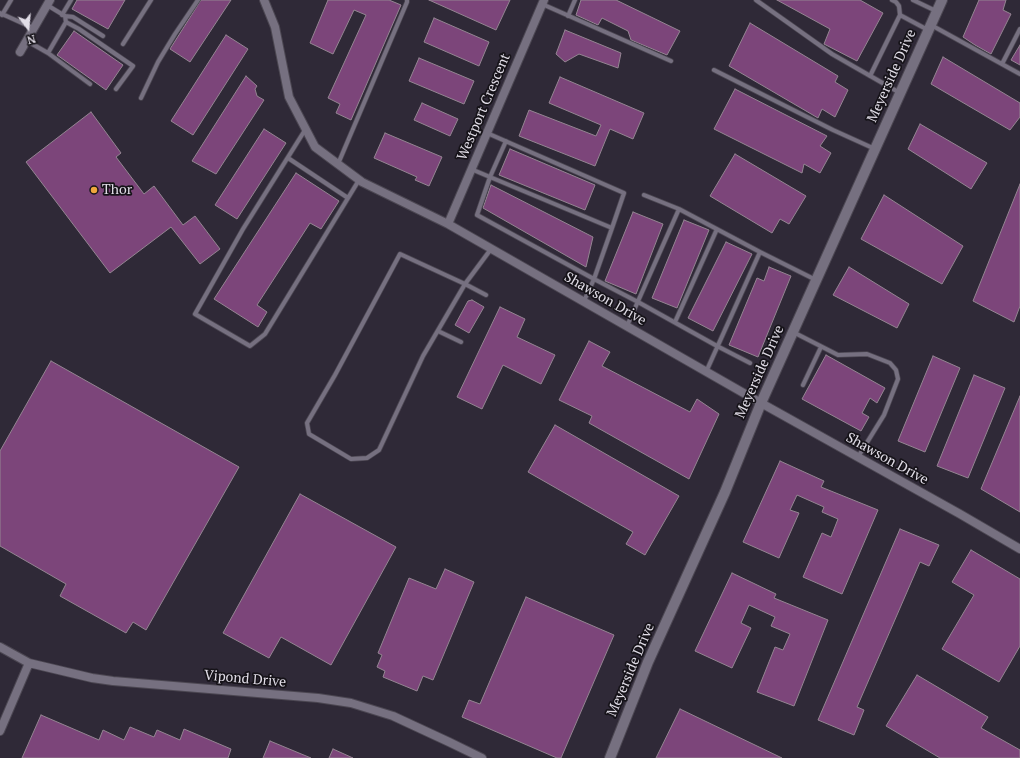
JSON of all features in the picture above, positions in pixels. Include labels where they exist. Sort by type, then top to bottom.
[{"type":"street","name":"Shawson Drive","points":[[264,0],[275,27],[289,97],[315,147],[359,180],[448,224],[1020,550]]},
{"type":"street","name":"Meyerside Drive","points":[[610,758],[651,655],[725,492],[761,403],[942,0]]},
{"type":"street","points":[[20,52],[48,2]]},
{"type":"street","name":"Westport Crescent","points":[[448,224],[543,2]]},
{"type":"street","name":"Vipond Drive","points":[[0,646],[29,663],[92,678],[318,698],[350,704],[393,716],[482,758]]},
{"type":"street","points":[[0,730],[29,663]]},
{"type":"lane","points":[[11,0],[1,14],[33,28]]},
{"type":"lane","points":[[63,15],[71,0]]},
{"type":"lane","points":[[123,44],[151,0]]},
{"type":"lane","points":[[141,98],[158,62],[198,0]]},
{"type":"lane","points":[[338,164],[408,0]]},
{"type":"lane","points":[[568,16],[575,0]]},
{"type":"lane","points":[[756,0],[832,54],[900,93]]},
{"type":"lane","points":[[870,76],[900,15],[900,6],[892,0]]},
{"type":"lane","points":[[912,0],[937,11]]},
{"type":"lane","points":[[48,2],[63,15],[66,22],[133,66],[116,89]]},
{"type":"lane","points":[[543,2],[568,16],[671,61]]},
{"type":"lane","points":[[63,15],[73,16],[103,36]]},
{"type":"lane","points":[[900,15],[930,27],[1020,74]]},
{"type":"lane","points":[[48,53],[66,22]]},
{"type":"lane","points":[[1002,64],[1020,29]]},
{"type":"lane","points":[[26,40],[48,53],[90,84]]},
{"type":"lane","points":[[714,70],[832,130],[875,149]]},
{"type":"lane","points":[[306,129],[243,229],[195,314],[250,346],[265,334],[359,180]]},
{"type":"lane","points":[[487,133],[624,193],[594,280],[584,301]]},
{"type":"lane","points":[[506,141],[490,177],[477,215],[594,280],[638,302],[750,363]]},
{"type":"lane","points":[[288,158],[348,198]]},
{"type":"lane","points":[[472,169],[612,228]]},
{"type":"lane","points":[[644,195],[679,209],[816,280]]},
{"type":"lane","points":[[627,327],[679,209]]},
{"type":"lane","points":[[675,322],[717,229]]},
{"type":"lane","points":[[486,295],[465,284],[400,254],[335,375],[306,423],[309,434],[351,459],[367,458],[379,450],[423,356],[465,284],[492,249]]},
{"type":"lane","points":[[706,372],[760,252]]},
{"type":"lane","points":[[438,331],[460,342]]},
{"type":"lane","points":[[793,332],[838,355],[867,354],[890,363],[896,370],[898,378],[884,415],[858,457]]},
{"type":"lane","points":[[803,384],[821,346]]},
{"type":"building","points":[[77,0],[125,0],[108,29],[72,9]]},
{"type":"building","points":[[201,0],[231,0],[190,62],[170,49]]},
{"type":"building","points":[[328,0],[389,0],[401,5],[351,120],[336,113],[340,104],[328,98],[366,15],[354,10],[333,54],[310,43]]},
{"type":"building","points":[[429,0],[510,0],[496,30]]},
{"type":"building","points":[[581,0],[616,0],[680,31],[667,55],[631,40],[628,31],[602,18],[598,25],[576,15]]},
{"type":"building","points":[[777,0],[860,0],[883,13],[857,61],[824,44],[830,29]]},
{"type":"building","points":[[979,0],[1006,0],[1003,10],[1011,14],[991,54],[963,37]]},
{"type":"building","points":[[434,18],[489,42],[479,66],[424,42]]},
{"type":"building","points":[[750,23],[838,76],[835,82],[848,90],[835,117],[822,109],[818,118],[729,66]]},
{"type":"building","points":[[565,30],[621,53],[618,68],[579,54],[565,62],[556,54]]},
{"type":"building","points":[[74,31],[123,65],[106,90],[57,55]]},
{"type":"building","points":[[226,35],[248,49],[193,135],[171,121]]},
{"type":"building","points":[[1020,45],[1020,65],[1011,60]]},
{"type":"building","points":[[943,57],[1020,103],[1020,117],[1010,130],[931,84]]},
{"type":"building","points":[[419,58],[474,81],[464,104],[409,81]]},
{"type":"building","points":[[246,76],[257,86],[255,89],[257,96],[264,100],[216,174],[192,161]]},
{"type":"building","points":[[560,77],[644,113],[633,139],[610,129],[595,166],[519,136],[529,110],[596,136],[601,125],[549,103]]},
{"type":"building","points":[[735,89],[827,136],[820,146],[831,153],[820,173],[804,164],[802,173],[714,129]]},
{"type":"building","points":[[422,103],[458,119],[450,136],[414,120]]},
{"type":"building","name":"Thor","points":[[91,112],[121,153],[116,157],[144,194],[154,186],[183,225],[195,216],[220,249],[200,264],[171,227],[110,273],[26,162]]},
{"type":"building","points":[[920,124],[987,163],[971,189],[908,149]]},
{"type":"building","points":[[264,129],[286,143],[237,219],[215,205]]},
{"type":"building","points":[[385,133],[442,157],[429,186],[415,180],[417,177],[374,158]]},
{"type":"building","points":[[510,149],[595,185],[585,210],[499,175]]},
{"type":"building","points":[[735,154],[806,196],[789,224],[780,219],[772,233],[710,196]]},
{"type":"building","points":[[296,173],[339,201],[321,229],[310,223],[257,305],[267,312],[258,327],[214,299]]},
{"type":"building","points":[[1020,184],[1020,306],[1014,322],[973,301]]},
{"type":"building","points":[[491,185],[593,237],[586,267],[483,208]]},
{"type":"building","points":[[884,195],[963,246],[942,284],[861,239]]},
{"type":"building","points":[[633,212],[663,224],[636,294],[605,281]]},
{"type":"building","points":[[684,220],[709,230],[677,308],[652,298]]},
{"type":"building","points":[[726,242],[752,254],[713,331],[688,318]]},
{"type":"building","points":[[769,267],[791,276],[758,357],[729,345],[757,278],[764,281]]},
{"type":"building","points":[[849,267],[909,304],[897,328],[833,295]]},
{"type":"building","points":[[472,300],[484,307],[469,333],[455,325],[468,301]]},
{"type":"building","points":[[500,307],[525,319],[517,337],[555,355],[541,384],[503,365],[482,409],[457,397]]},
{"type":"building","points":[[589,341],[610,352],[602,366],[690,412],[697,399],[719,414],[689,479],[589,423],[592,416],[559,400]]},
{"type":"building","points":[[826,355],[885,388],[877,403],[870,398],[862,413],[869,417],[861,431],[802,399]]},
{"type":"building","points":[[933,356],[960,368],[925,452],[898,441]]},
{"type":"building","points":[[51,361],[239,467],[146,630],[133,622],[126,633],[60,596],[66,584],[0,546],[0,451]]},
{"type":"building","points":[[974,375],[1005,388],[968,478],[937,466]]},
{"type":"building","points":[[1020,396],[1020,512],[981,489]]},
{"type":"building","points":[[555,425],[679,496],[645,555],[626,544],[633,532],[528,472]]},
{"type":"building","points":[[780,461],[824,481],[821,487],[878,510],[842,594],[803,577],[822,533],[831,537],[838,519],[822,512],[824,507],[797,495],[790,510],[799,513],[779,558],[743,542]]},
{"type":"building","points":[[300,494],[396,547],[331,665],[281,637],[269,658],[223,633]]},
{"type":"building","points":[[900,529],[939,545],[929,566],[920,562],[857,707],[864,710],[854,735],[818,720]]},
{"type":"building","points":[[971,550],[1020,579],[1020,646],[999,682],[942,649],[974,595],[952,582]]},
{"type":"building","points":[[445,569],[474,582],[433,680],[423,676],[417,691],[383,677],[385,671],[377,667],[382,655],[378,653],[409,578],[436,589]]},
{"type":"building","points":[[732,573],[776,594],[774,598],[828,620],[794,706],[757,692],[775,647],[783,650],[790,634],[771,626],[775,617],[749,605],[741,623],[751,628],[732,668],[695,651]]},
{"type":"building","points":[[526,597],[614,635],[561,758],[557,758],[462,717],[469,700],[480,704]]},
{"type":"building","points":[[917,675],[988,717],[981,728],[1020,750],[1020,758],[940,758],[886,726]]},
{"type":"building","points":[[680,709],[782,758],[656,758]]},
{"type":"building","points":[[41,715],[99,740],[103,730],[124,740],[130,727],[154,737],[157,730],[180,740],[184,729],[231,749],[228,758],[22,758]]},
{"type":"building","points":[[270,741],[311,758],[263,758]]},
{"type":"building","points":[[333,749],[353,758],[329,758]]},
{"type":"place","name":"Thor","points":[[94,190]]}]
